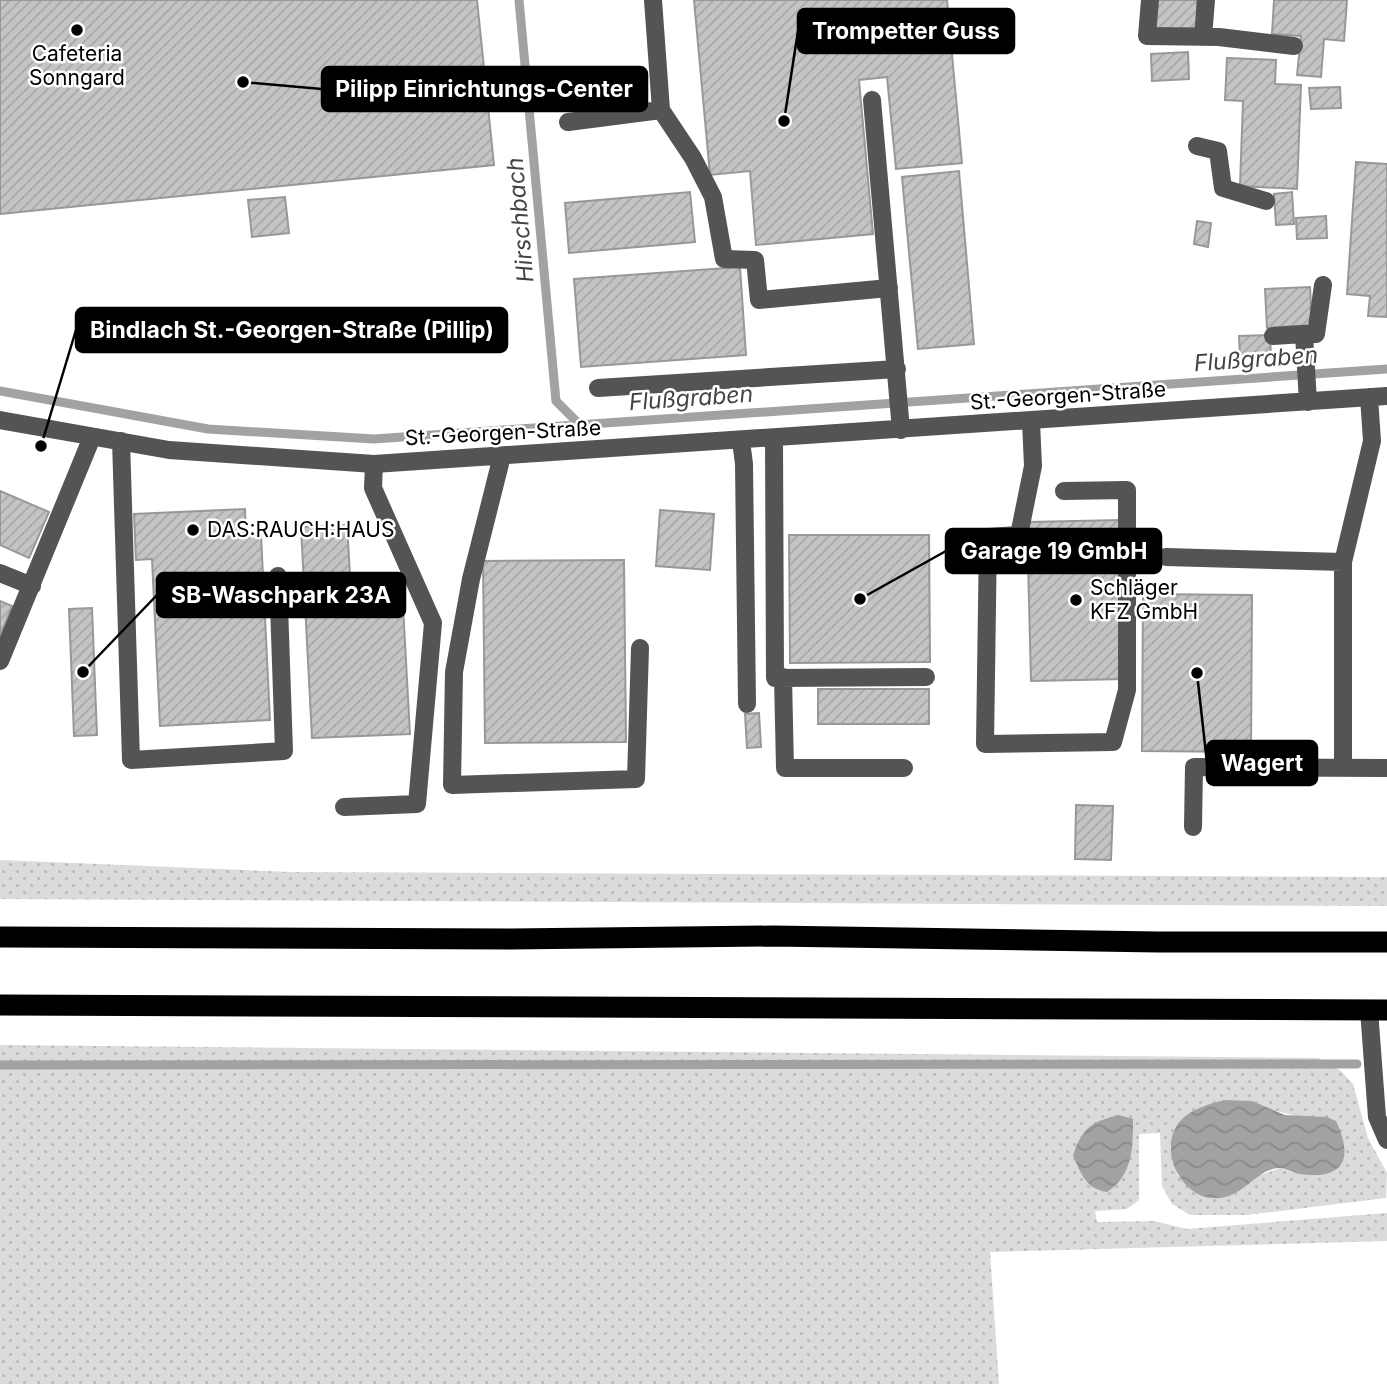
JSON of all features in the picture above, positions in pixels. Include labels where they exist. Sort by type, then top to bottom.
[{"type":"highway","points":[[0,937],[511,939],[774,936],[1158,942],[1387,942]]},
{"type":"highway","points":[[0,1005],[1378,1010]]},
{"type":"street","points":[[653,0],[662,110],[693,158],[713,197],[724,259],[755,260],[760,300],[890,288]]},
{"type":"street","points":[[1150,0],[1147,36],[1203,37],[1294,47]]},
{"type":"street","points":[[1203,37],[1206,0]]},
{"type":"street","points":[[872,100],[901,422]]},
{"type":"street","points":[[568,122],[662,110]]},
{"type":"street","points":[[1196,146],[1219,151],[1223,188],[1266,201]]},
{"type":"street","points":[[1273,336],[1316,334],[1323,285]]},
{"type":"street","points":[[1304,334],[1308,402]]},
{"type":"street","points":[[598,388],[897,369]]},
{"type":"street","points":[[1343,768],[1343,562],[1372,441],[1378,396]]},
{"type":"street","name":"St.-Georgen-Straße","points":[[0,420],[121,442],[210,454],[374,464],[775,439],[901,422],[1031,422],[1378,396]]},
{"type":"street","points":[[1031,422],[1033,466],[1019,535],[988,537],[985,744],[1113,742],[1127,690],[1127,489],[1064,491]]},
{"type":"street","points":[[0,661],[92,437]]},
{"type":"street","points":[[775,439],[775,677],[926,677]]},
{"type":"street","points":[[741,441],[744,464],[747,704]]},
{"type":"street","points":[[121,442],[131,760],[284,751],[278,576]]},
{"type":"street","points":[[502,456],[471,579],[454,672],[452,785],[636,779],[640,648]]},
{"type":"street","points":[[344,807],[417,804],[431,650],[433,623],[373,488],[374,464]]},
{"type":"street","points":[[1166,557],[1343,562]]},
{"type":"street","points":[[0,573],[32,586]]},
{"type":"street","points":[[783,677],[785,768],[904,768]]},
{"type":"street","points":[[1193,827],[1194,767],[1387,768]]},
{"type":"street","points":[[1378,1010],[1377,1117],[1387,1140]]},
{"type":"shaded area","points":[[0,860],[291,872],[1387,877],[1387,906],[0,899]]},
{"type":"shaded area","points":[[0,1045],[1319,1058],[1341,1071],[1353,1084],[1368,1138],[1387,1173],[1386,1198],[1247,1215],[1190,1215],[1172,1204],[1162,1186],[1160,1133],[1139,1134],[1139,1200],[1127,1209],[1095,1211],[1097,1222],[1154,1221],[1187,1229],[1387,1213],[1387,1241],[990,1252],[999,1384],[0,1384]],"holes":[[[1252,1101],[1268,1109],[1301,1117],[1294,1173],[1280,1168],[1261,1175],[1178,1176],[1170,1148],[1174,1130]]]},
{"type":"water","points":[[1224,1100],[1252,1101],[1285,1115],[1327,1117],[1336,1121],[1344,1146],[1341,1164],[1327,1174],[1315,1175],[1279,1168],[1263,1173],[1233,1194],[1213,1198],[1202,1196],[1184,1183],[1177,1173],[1171,1139],[1179,1123],[1190,1113]]},
{"type":"water","points":[[1119,1115],[1133,1119],[1132,1150],[1122,1178],[1107,1192],[1089,1184],[1073,1155],[1080,1138],[1089,1127]]},
{"type":"building","points":[[0,0],[477,0],[494,165],[0,214]]},
{"type":"building","points":[[694,0],[947,0],[962,163],[896,169],[887,77],[859,80],[873,234],[756,245],[750,171],[710,175]]},
{"type":"building","points":[[1156,0],[1197,0],[1197,28],[1155,28]]},
{"type":"building","points":[[1274,0],[1347,0],[1344,41],[1324,39],[1321,77],[1297,75],[1301,36],[1272,34]]},
{"type":"building","points":[[1188,52],[1189,79],[1152,81],[1151,54]]},
{"type":"building","points":[[1227,58],[1276,60],[1275,84],[1301,85],[1297,189],[1240,186],[1243,101],[1225,100]]},
{"type":"building","points":[[1340,87],[1341,108],[1311,109],[1309,88]]},
{"type":"building","points":[[1356,162],[1387,164],[1387,317],[1368,316],[1370,296],[1347,294]]},
{"type":"building","points":[[959,171],[974,344],[918,349],[902,177]]},
{"type":"building","points":[[690,192],[695,242],[569,253],[565,203]]},
{"type":"building","points":[[1292,192],[1294,224],[1276,225],[1274,194]]},
{"type":"building","points":[[285,197],[289,233],[252,237],[248,200]]},
{"type":"building","points":[[1326,216],[1327,238],[1297,239],[1296,218]]},
{"type":"building","points":[[1197,221],[1211,223],[1208,247],[1194,244]]},
{"type":"building","points":[[740,267],[746,355],[581,367],[574,279]]},
{"type":"building","points":[[1310,287],[1312,325],[1267,328],[1265,289]]},
{"type":"building","points":[[1270,335],[1271,356],[1240,358],[1239,336]]},
{"type":"building","points":[[0,491],[49,512],[29,558],[0,545]]},
{"type":"building","points":[[245,509],[246,536],[261,535],[270,720],[160,726],[152,559],[136,560],[134,514]]},
{"type":"building","points":[[660,510],[714,514],[710,570],[656,566]]},
{"type":"building","name":"Schläger KFZ GmbH","points":[[1122,520],[1125,679],[1031,681],[1027,522]]},
{"type":"building","points":[[347,525],[351,591],[402,588],[410,734],[312,738],[301,527]]},
{"type":"building","points":[[789,535],[929,535],[930,662],[790,663]]},
{"type":"building","points":[[624,560],[626,742],[485,743],[483,561]]},
{"type":"building","points":[[1143,594],[1252,595],[1251,752],[1142,751]]},
{"type":"building","points":[[0,601],[12,606],[0,637]]},
{"type":"building","points":[[92,608],[97,735],[74,736],[69,609]]},
{"type":"building","points":[[818,689],[929,689],[929,724],[818,724]]},
{"type":"building","points":[[759,713],[761,747],[747,748],[745,714]]},
{"type":"building","points":[[1076,805],[1113,806],[1111,860],[1075,859]]},
{"type":"waterway","name":"Hirschbach","points":[[519,0],[556,401],[581,426]]},
{"type":"waterway","name":"Flußgraben","points":[[0,391],[208,429],[374,439],[1387,369]]},
{"type":"waterway","points":[[0,1065],[1357,1064]]},
{"type":"place","name":"Cafeteria Sonngard","points":[[77,30]]},
{"type":"place","name":"Pilipp Einrichtungs-Center","points":[[243,82]]},
{"type":"place","name":"Trompetter Guss","points":[[784,121]]},
{"type":"place","name":"Bindlach St.-Georgen-Straße (Pillip)","points":[[41,446]]},
{"type":"place","name":"DAS:RAUCH:HAUS","points":[[193,530]]},
{"type":"place","name":"Garage 19 GmbH","points":[[860,599]]},
{"type":"place","name":"Schläger KFZ GmbH","points":[[1076,600]]},
{"type":"place","name":"SB-Waschpark 23A","points":[[83,672]]},
{"type":"place","name":"Wagert","points":[[1197,673]]}]
